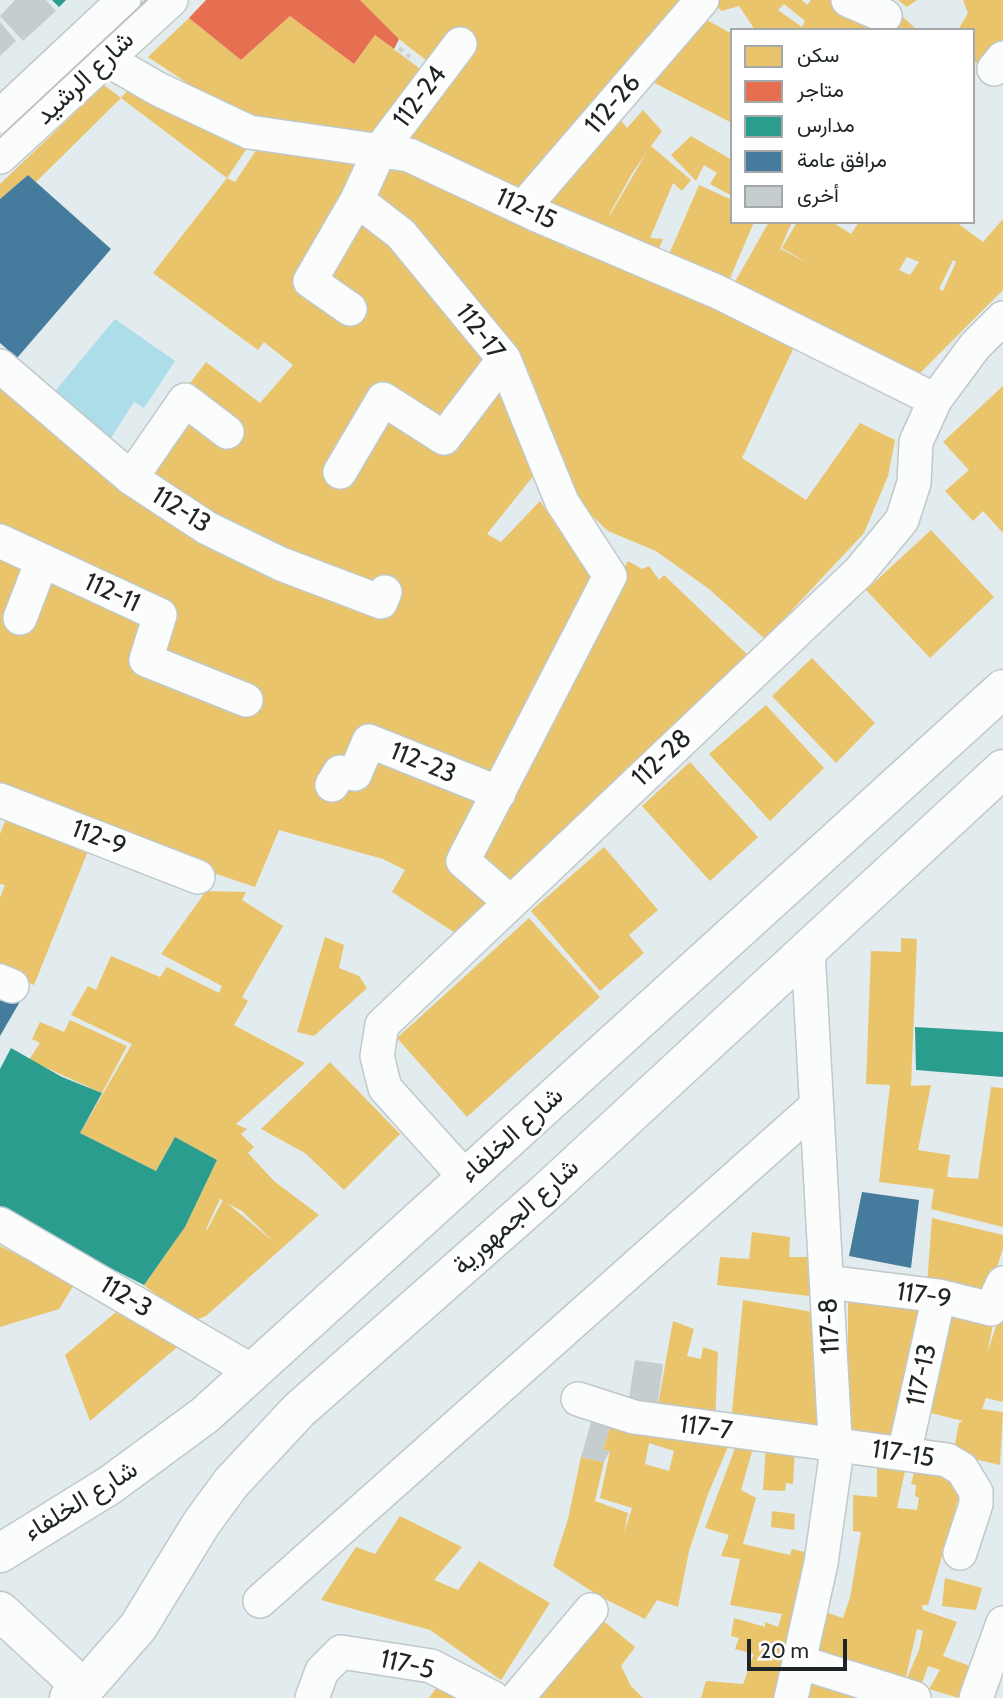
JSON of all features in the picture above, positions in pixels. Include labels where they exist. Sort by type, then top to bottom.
[{"type":"main road","name":"شارع الخلفاء","points":[[0,1553],[155,1454],[253,1371],[1003,689]]},
{"type":"main road","name":"شارع الجمهورية","points":[[82,1695],[138,1627],[201,1524],[263,1446],[299,1410],[542,1195],[1003,769]]},
{"type":"main road","points":[[0,1611],[82,1695]]},
{"type":"street","name":"شارع الرشيد","points":[[0,116],[124,0]]},
{"type":"street","name":"شارع الرشيد","points":[[0,157],[170,0]]},
{"type":"street","name":"112-26","points":[[523,208],[702,0]]},
{"type":"street","points":[[848,0],[885,16]]},
{"type":"street","name":"112-24","points":[[380,150],[460,44]]},
{"type":"street","name":"112-15","points":[[106,59],[158,89],[249,132],[409,155],[523,208],[718,292],[935,400]]},
{"type":"street","points":[[349,309],[310,281],[357,200],[380,150]]},
{"type":"street","name":"112-17","points":[[357,200],[401,234],[504,359],[562,502],[610,576],[499,793]]},
{"type":"street","name":"112-28","points":[[465,1177],[385,1088],[377,1056],[382,1025],[509,901],[859,572],[902,520],[914,483],[916,442],[935,400],[975,346],[1003,318]]},
{"type":"street","points":[[340,472],[383,399],[444,438],[504,359]]},
{"type":"street","name":"112-13","points":[[0,366],[131,478],[207,528],[281,564],[381,602],[385,592]]},
{"type":"street","points":[[131,478],[185,400],[227,432]]},
{"type":"street","name":"112-11","points":[[0,541],[160,615],[146,660],[246,700]]},
{"type":"street","points":[[20,618],[42,561]]},
{"type":"street","name":"112-23","points":[[332,785],[340,772],[355,774],[369,741],[499,793]]},
{"type":"street","points":[[499,793],[463,861],[509,901]]},
{"type":"street","name":"112-9","points":[[0,800],[198,877]]},
{"type":"street","name":"117-8","points":[[791,1698],[821,1563],[836,1444],[807,950]]},
{"type":"street","points":[[260,1601],[816,1106]]},
{"type":"street","name":"112-3","points":[[0,1224],[253,1371]]},
{"type":"street","name":"117-9","points":[[828,1282],[939,1296],[991,1310],[1003,1283]]},
{"type":"street","name":"117-13","points":[[904,1454],[939,1296]]},
{"type":"street","name":"117-7","points":[[578,1399],[634,1417],[836,1444]]},
{"type":"street","name":"117-15","points":[[836,1444],[947,1460],[962,1469],[971,1479],[976,1504],[960,1553]]},
{"type":"street","points":[[517,1698],[591,1611]]},
{"type":"street","points":[[976,1698],[1003,1623]]},
{"type":"street","name":"117-5","points":[[317,1684],[341,1652],[431,1666],[493,1698]]},
{"type":"street","points":[[799,1662],[914,1698]]},
{"type":"shaded area","points":[[115,319],[175,361],[144,408],[134,402],[109,441],[52,395]]},
{"type":"building: سكن","points":[[360,0],[688,0],[522,203],[389,144],[436,68],[399,39]]},
{"type":"building: سكن","points":[[711,0],[802,0],[807,5],[811,0],[836,0],[896,24],[903,17],[915,28],[754,28],[739,6],[722,11],[710,2]],"holes":[[[784,4],[805,21],[802,27],[778,10]]]},
{"type":"building: سكن","points":[[898,0],[917,0],[907,7]]},
{"type":"building: سكن","points":[[963,0],[1003,0],[1003,47],[988,69],[975,62],[975,28],[959,28],[968,13]]},
{"type":"building: سكن","points":[[698,15],[730,33],[730,122],[645,78]]},
{"type":"building: سكن","points":[[290,16],[354,64],[375,35],[427,74],[379,144],[243,120],[148,57],[189,18],[241,60]]},
{"type":"building: سكن","points":[[134,82],[251,142],[227,178],[121,98]]},
{"type":"building: سكن","points":[[104,85],[121,98],[36,182],[28,175],[0,199],[0,184]]},
{"type":"building: سكن","points":[[643,110],[662,131],[651,146],[691,180],[682,191],[673,183],[650,238],[663,239],[656,256],[536,201],[615,113],[627,128]],"holes":[[[647,152],[610,215],[631,175]]]},
{"type":"building: سكن","points":[[691,136],[730,159],[730,195],[710,184],[717,173],[704,165],[696,181],[671,155]]},
{"type":"building: سكن","points":[[259,146],[341,158],[368,170],[321,274],[362,212],[497,359],[443,430],[384,410],[442,448],[503,374],[538,470],[487,534],[501,542],[540,501],[576,553],[602,577],[493,783],[369,753],[477,795],[463,829],[494,901],[460,936],[392,892],[405,870],[383,859],[279,830],[255,887],[178,861],[0,791],[0,548],[155,614],[152,658],[170,611],[0,534],[0,382],[266,566],[390,616],[397,600],[328,574],[140,476],[185,390],[206,362],[260,403],[293,365],[264,342],[258,350],[153,273],[227,178],[235,182]]},
{"type":"building: سكن","points":[[387,156],[530,221],[567,248],[686,288],[795,345],[742,458],[806,500],[860,423],[895,440],[888,476],[864,533],[765,639],[709,589],[656,551],[608,531],[577,501],[496,341],[368,200]]},
{"type":"building: سكن","points":[[699,185],[730,199],[730,224],[753,224],[728,283],[667,259]]},
{"type":"building: سكن","points":[[1003,219],[1003,290],[913,380],[732,287],[768,224],[791,224],[778,254],[781,249],[809,264],[782,248],[796,224],[835,224],[851,234],[858,224],[959,224],[983,242]],"holes":[[[907,257],[919,262],[910,275],[899,270]],[[953,260],[956,262],[943,291],[939,289]]]},
{"type":"building: سكن","points":[[1003,386],[1003,533],[983,511],[973,521],[945,491],[969,470],[943,442]]},
{"type":"building: سكن","points":[[931,530],[994,597],[930,658],[866,590]]},
{"type":"building: سكن","points":[[628,561],[642,569],[649,566],[659,580],[664,575],[751,658],[506,892],[472,856]]},
{"type":"building: سكن","points":[[812,658],[875,723],[836,763],[772,696]]},
{"type":"building: سكن","points":[[766,705],[824,768],[770,821],[709,754]]},
{"type":"building: سكن","points":[[690,762],[758,837],[710,881],[642,806]]},
{"type":"building: سكن","points":[[9,811],[92,841],[34,985],[0,970],[0,898],[5,885],[0,884],[0,834]]},
{"type":"building: سكن","points":[[604,847],[658,910],[629,935],[644,953],[600,991],[531,911]]},
{"type":"building: سكن","points":[[206,891],[246,892],[242,900],[283,926],[242,997],[248,1001],[234,1025],[305,1063],[236,1124],[247,1129],[241,1134],[254,1147],[248,1153],[274,1181],[319,1215],[206,1316],[190,1322],[144,1285],[185,1227],[217,1160],[175,1137],[156,1171],[80,1133],[132,1044],[71,1015],[88,986],[96,990],[111,956],[160,977],[167,967],[219,993],[222,986],[161,954]],"holes":[[[220,1199],[223,1200],[207,1230],[206,1229]],[[227,1203],[242,1211],[274,1242]]]},
{"type":"building: سكن","points":[[529,918],[600,997],[467,1117],[397,1038]]},
{"type":"building: سكن","points":[[325,937],[344,945],[339,968],[359,976],[367,988],[314,1036],[297,1032]]},
{"type":"building: سكن","points":[[901,938],[917,939],[911,1086],[931,1085],[918,1150],[950,1155],[947,1177],[978,1179],[991,1087],[1003,1088],[1003,1227],[931,1209],[934,1189],[879,1182],[890,1085],[866,1084],[871,951],[901,952]]},
{"type":"building: سكن","points":[[70,1020],[127,1046],[102,1093],[29,1060],[40,1043],[32,1039],[40,1022],[64,1032]]},
{"type":"building: سكن","points":[[330,1062],[400,1134],[344,1190],[305,1153],[261,1129]]},
{"type":"building: سكن","points":[[932,1218],[1003,1235],[1003,1248],[987,1298],[927,1284]]},
{"type":"building: سكن","points":[[752,1232],[790,1237],[789,1257],[810,1257],[809,1296],[717,1285],[720,1257],[749,1259]]},
{"type":"building: سكن","points":[[0,1246],[75,1283],[59,1309],[0,1327]]},
{"type":"building: سكن","points":[[848,1293],[931,1303],[899,1442],[848,1436]]},
{"type":"building: سكن","points":[[743,1300],[824,1314],[829,1432],[731,1422]]},
{"type":"building: سكن","points":[[1003,1306],[1003,1402],[986,1398],[982,1409],[1003,1412],[1000,1465],[953,1454],[959,1423],[963,1421],[915,1409],[948,1307],[994,1320],[987,1353]]},
{"type":"building: سكن","points":[[122,1307],[182,1343],[90,1421],[65,1355]]},
{"type":"building: سكن","points":[[673,1321],[694,1329],[687,1356],[701,1359],[703,1347],[718,1352],[715,1422],[656,1416]]},
{"type":"building: سكن","points":[[612,1420],[732,1437],[708,1494],[689,1551],[678,1607],[657,1600],[645,1619],[599,1596],[553,1566],[568,1519],[581,1457],[604,1462],[595,1501],[628,1513],[624,1533],[632,1508],[600,1498],[610,1451],[603,1450]],"holes":[[[649,1443],[674,1451],[669,1471],[645,1464]]]},
{"type":"building: سكن","points":[[737,1443],[753,1448],[741,1490],[756,1498],[743,1544],[790,1555],[792,1549],[813,1554],[786,1698],[701,1698],[706,1681],[743,1684],[754,1654],[735,1649],[739,1638],[731,1636],[734,1618],[765,1627],[765,1622],[778,1627],[782,1614],[730,1605],[740,1559],[721,1556],[729,1535],[705,1528]]},
{"type":"building: سكن","points":[[766,1447],[795,1449],[793,1484],[786,1483],[785,1491],[763,1490]]},
{"type":"building: سكن","points":[[917,1463],[962,1486],[928,1605],[922,1605],[923,1610],[957,1622],[943,1656],[978,1669],[959,1698],[929,1689],[940,1670],[928,1666],[919,1692],[904,1685],[813,1659],[822,1611],[843,1618],[850,1598],[861,1532],[853,1531],[853,1495],[877,1497],[877,1468],[905,1471],[897,1508],[917,1510],[919,1498],[915,1496],[916,1485],[911,1484]],"holes":[[[917,1629],[923,1631],[919,1650],[904,1685]]]},
{"type":"building: سكن","points":[[772,1511],[795,1514],[794,1530],[771,1527]]},
{"type":"building: سكن","points":[[400,1516],[462,1547],[434,1580],[458,1590],[479,1561],[550,1603],[501,1680],[430,1630],[321,1600],[356,1547],[375,1554]]},
{"type":"building: سكن","points":[[945,1578],[982,1588],[976,1610],[942,1606]]},
{"type":"building: سكن","points":[[595,1614],[635,1647],[621,1666],[631,1686],[643,1698],[527,1698]]},
{"type":"building: سكن","points":[[809,1671],[890,1698],[802,1698]]},
{"type":"building: سكن","points":[[443,1678],[471,1698],[429,1698]]},
{"type":"building: متاجر","points":[[206,0],[360,0],[399,39],[394,49],[375,35],[354,64],[290,16],[241,60],[189,18]]},
{"type":"building: مدارس","points":[[52,0],[66,0],[59,7]]},
{"type":"building: مدارس","points":[[915,1027],[1003,1032],[1003,1077],[916,1070]]},
{"type":"building: مدارس","points":[[11,1048],[62,1077],[102,1093],[80,1133],[156,1171],[175,1137],[217,1160],[185,1227],[144,1285],[0,1212],[0,1069]]},
{"type":"building: مرافق عامة","points":[[28,175],[111,249],[17,358],[0,343],[0,199]]},
{"type":"building: مرافق عامة","points":[[0,989],[22,998],[0,1036]]},
{"type":"building: مرافق عامة","points":[[862,1192],[919,1200],[911,1268],[849,1256]]},
{"type":"building: أخرى","points":[[15,0],[46,0],[56,11],[23,41],[0,16]]},
{"type":"building: أخرى","points":[[0,22],[16,41],[0,56]]},
{"type":"building: أخرى","points":[[635,1360],[663,1364],[656,1416],[627,1411]]},
{"type":"building: أخرى","points":[[595,1408],[613,1417],[603,1450],[610,1451],[604,1462],[581,1457]]},
{"type":"tram line","points":[[0,137],[147,0]]}]
